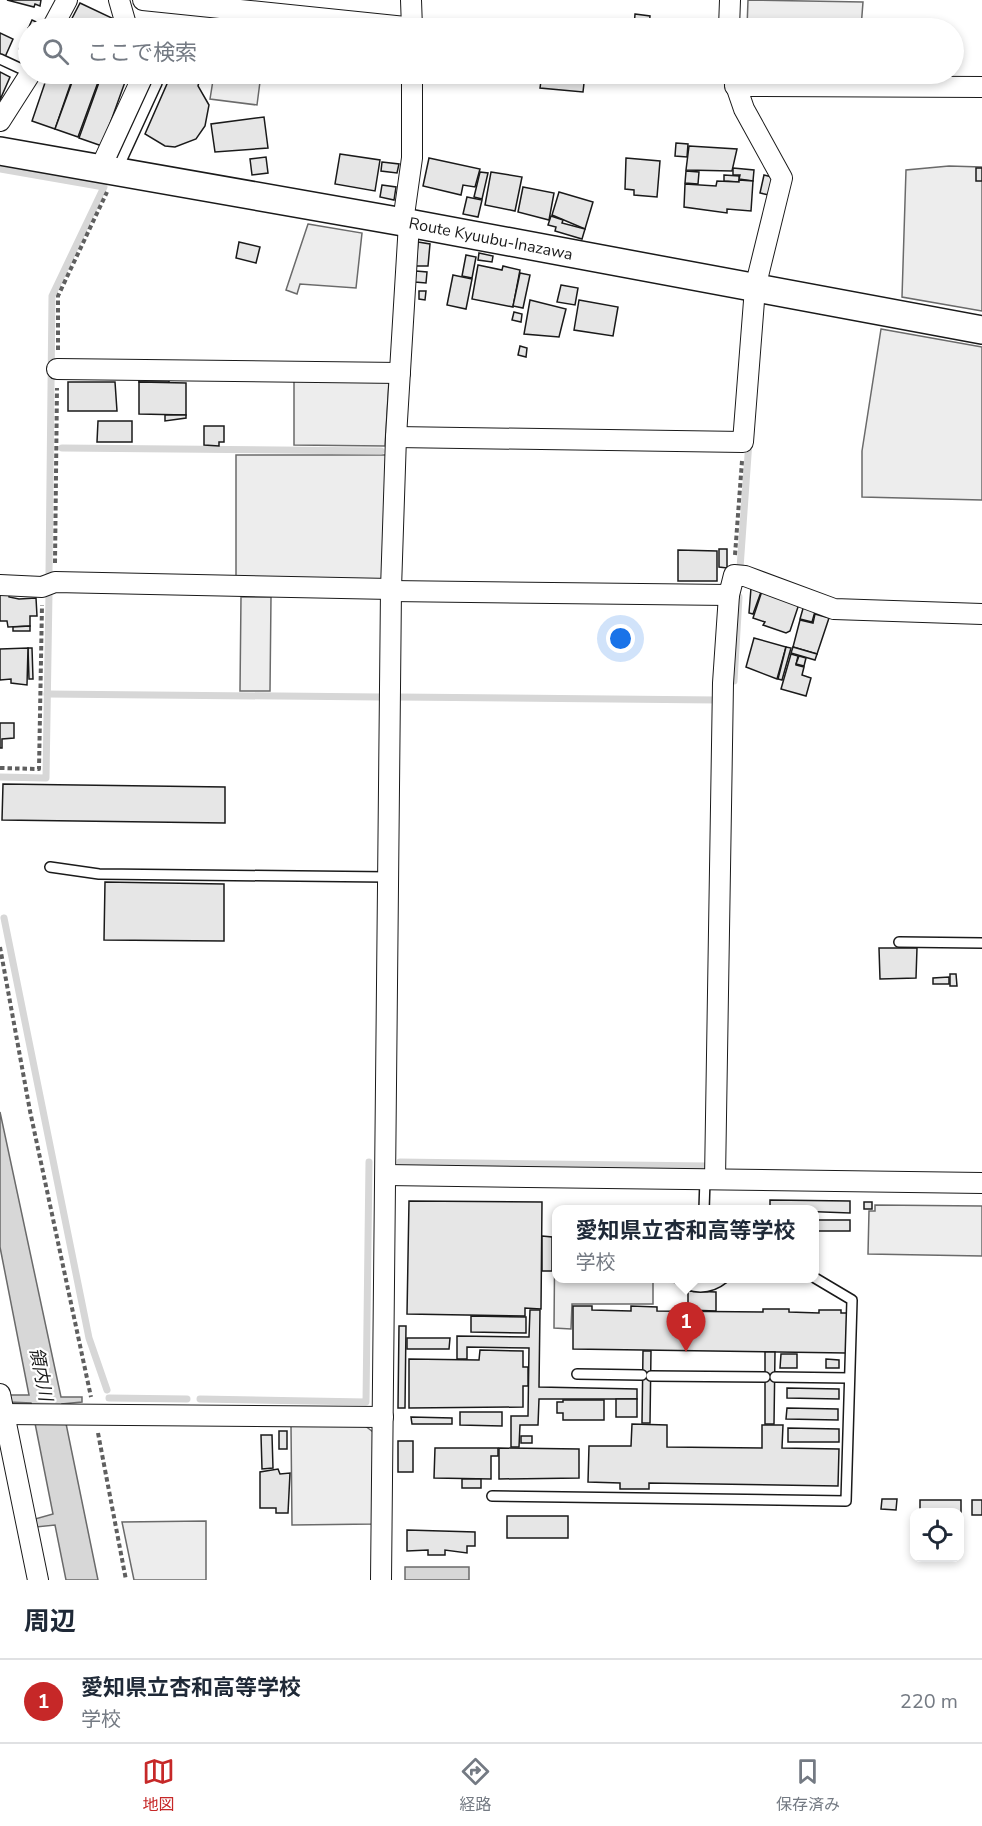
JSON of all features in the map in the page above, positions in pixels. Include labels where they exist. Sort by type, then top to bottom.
[{"type":"main road","name":"Route Kyuubu-Inazawa","points":[[0,151],[406,222],[982,330]]},
{"type":"street","points":[[57,18],[67,0]]},
{"type":"street","points":[[119,0],[124,18]]},
{"type":"street","points":[[143,0],[317,18]]},
{"type":"street","points":[[411,0],[412,18]]},
{"type":"street","points":[[729,18],[730,0]]},
{"type":"street","points":[[0,121],[22,84]]},
{"type":"street","points":[[109,170],[140,84]]},
{"type":"street","points":[[381,1580],[391,590],[406,222],[412,158],[412,84]]},
{"type":"street","points":[[396,437],[743,442],[755,288],[782,178],[736,84]]},
{"type":"street","points":[[876,84],[982,87]]},
{"type":"street","points":[[57,369],[400,373]]},
{"type":"street","points":[[710,1179],[723,683],[729,595],[734,575],[745,576],[834,609],[982,614]]},
{"type":"street","points":[[0,585],[42,587],[55,582],[729,595]]},
{"type":"street","points":[[386,1175],[982,1183]]},
{"type":"street","points":[[0,1394],[38,1580]]},
{"type":"street","points":[[4,1415],[383,1418]]},
{"type":"lane","points":[[0,59],[18,68]]},
{"type":"lane","points":[[109,170],[156,84]]},
{"type":"lane","points":[[50,867],[99,874],[388,877]]},
{"type":"lane","points":[[899,942],[982,943]]},
{"type":"lane","points":[[705,1205],[710,1179]]},
{"type":"lane","points":[[492,1497],[846,1501],[852,1300],[819,1280]]},
{"type":"lane","points":[[688,1283],[697,1287],[707,1287],[715,1283]]},
{"type":"lane","points":[[577,1374],[849,1378]]},
{"type":"path","points":[[734,575],[743,442]]},
{"type":"path","points":[[0,768],[39,769],[42,587]]},
{"type":"path","points":[[0,947],[32,1122],[126,1580]]},
{"type":"shaded area","points":[[748,0],[863,2],[862,18],[747,18]]},
{"type":"shaded area","points":[[215,15],[242,18],[215,18]]},
{"type":"shaded area","points":[[212,84],[260,84],[257,105],[210,99]]},
{"type":"shaded area","points":[[949,166],[982,167],[982,311],[902,297],[906,170]]},
{"type":"shaded area","points":[[308,224],[362,233],[356,288],[300,284],[297,294],[286,290]]},
{"type":"shaded area","points":[[881,329],[982,347],[982,500],[862,497],[862,451]]},
{"type":"shaded area","points":[[294,376],[389,380],[385,446],[294,445]]},
{"type":"shaded area","points":[[236,455],[386,455],[384,580],[236,578]]},
{"type":"shaded area","points":[[241,597],[271,597],[270,691],[240,691]]},
{"type":"shaded area","points":[[875,1205],[982,1206],[982,1256],[868,1254],[869,1211],[875,1211]]},
{"type":"shaded area","points":[[554,1283],[653,1283],[653,1304],[572,1304],[571,1329],[554,1328]]},
{"type":"shaded area","points":[[364,1425],[373,1432],[374,1524],[292,1525],[291,1426]]},
{"type":"shaded area","points":[[206,1521],[206,1580],[134,1580],[122,1522]]},
{"type":"water","name":"領内川","points":[[0,1112],[61,1397],[82,1397],[82,1402],[62,1404],[98,1580],[66,1580],[55,1525],[36,1527],[35,1519],[53,1514],[31,1403],[9,1402],[10,1395],[29,1395],[0,1247]]},
{"type":"water","points":[[405,1567],[469,1567],[469,1580],[405,1580]]},
{"type":"building","points":[[7,0],[41,0],[40,6],[35,4],[34,7]]},
{"type":"building","points":[[80,3],[112,18],[72,18]]},
{"type":"building","points":[[635,14],[650,16],[650,18],[635,18]]},
{"type":"building","points":[[0,33],[13,39],[5,57],[0,54]]},
{"type":"building","points":[[0,72],[10,77],[0,100]]},
{"type":"building","points":[[45,84],[71,84],[55,129],[32,121]]},
{"type":"building","points":[[71,84],[97,84],[78,137],[55,129]]},
{"type":"building","points":[[98,84],[124,84],[102,146],[79,138]]},
{"type":"building","points":[[167,84],[198,84],[209,105],[205,126],[196,139],[175,147],[165,146],[145,134]]},
{"type":"building","points":[[541,84],[584,84],[583,92],[540,88]]},
{"type":"building","points":[[264,117],[268,148],[215,152],[211,124]]},
{"type":"building","points":[[676,143],[688,144],[687,157],[675,156]]},
{"type":"building","points":[[689,146],[737,149],[732,171],[686,170]]},
{"type":"building","points":[[340,154],[380,160],[375,191],[335,184]]},
{"type":"building","points":[[266,157],[268,173],[252,175],[250,159]]},
{"type":"building","points":[[429,158],[480,169],[475,187],[463,185],[461,195],[423,186]]},
{"type":"building","points":[[626,158],[660,161],[657,197],[634,195],[634,190],[625,189]]},
{"type":"building","points":[[382,162],[399,164],[397,173],[381,171]]},
{"type":"building","points":[[733,168],[754,170],[753,181],[739,179],[740,175],[733,175]]},
{"type":"building","points":[[976,168],[982,168],[982,181],[976,181]]},
{"type":"building","points":[[686,171],[699,172],[698,184],[685,183]]},
{"type":"building","points":[[480,172],[488,173],[482,199],[474,197]]},
{"type":"building","points":[[491,172],[522,177],[515,211],[485,205]]},
{"type":"building","points":[[724,175],[739,176],[739,182],[724,181]]},
{"type":"building","points":[[764,175],[772,177],[769,195],[760,193]]},
{"type":"building","points":[[739,180],[753,181],[751,211],[727,209],[727,213],[684,207],[685,184],[716,186],[717,181],[739,182]]},
{"type":"building","points":[[382,185],[396,187],[394,200],[380,197]]},
{"type":"building","points":[[523,187],[554,193],[549,220],[518,212]]},
{"type":"building","points":[[559,192],[593,202],[585,229],[552,215]]},
{"type":"building","points":[[467,197],[482,200],[478,217],[463,214]]},
{"type":"building","points":[[551,216],[563,220],[562,223],[585,229],[582,239],[555,231],[556,227],[548,225]]},
{"type":"building","points":[[239,242],[260,247],[256,263],[236,258]]},
{"type":"building","points":[[418,242],[430,244],[428,266],[416,266]]},
{"type":"building","points":[[479,253],[493,256],[492,262],[478,260]]},
{"type":"building","points":[[466,255],[476,257],[472,278],[462,276]]},
{"type":"building","points":[[478,265],[502,270],[503,266],[520,270],[513,307],[472,299]]},
{"type":"building","points":[[416,271],[427,272],[426,283],[415,282]]},
{"type":"building","points":[[520,273],[530,275],[523,308],[513,306]]},
{"type":"building","points":[[453,275],[472,279],[466,309],[447,305]]},
{"type":"building","points":[[561,285],[578,288],[575,305],[557,302]]},
{"type":"building","points":[[419,291],[426,291],[425,300],[419,299]]},
{"type":"building","points":[[530,300],[566,309],[559,337],[524,334]]},
{"type":"building","points":[[579,300],[618,307],[613,336],[574,330]]},
{"type":"building","points":[[514,312],[522,314],[521,322],[512,320]]},
{"type":"building","points":[[520,346],[527,348],[526,357],[518,355]]},
{"type":"building","points":[[139,378],[169,378],[169,382],[139,382]]},
{"type":"building","points":[[68,382],[115,382],[117,411],[68,411]]},
{"type":"building","points":[[139,382],[186,383],[186,415],[139,414]]},
{"type":"building","points":[[165,415],[186,415],[186,418],[165,421]]},
{"type":"building","points":[[98,421],[132,421],[132,442],[97,442]]},
{"type":"building","points":[[204,426],[224,426],[224,442],[219,442],[219,446],[204,445]]},
{"type":"building","points":[[719,549],[727,549],[727,568],[719,567]]},
{"type":"building","points":[[678,550],[717,551],[717,581],[678,581]]},
{"type":"building","points":[[751,588],[761,592],[753,614],[749,613]]},
{"type":"building","points":[[762,591],[799,604],[790,631],[786,633],[763,625],[765,622],[753,618]]},
{"type":"building","points":[[0,594],[9,594],[9,597],[19,599],[36,598],[37,616],[30,616],[30,626],[8,627],[7,621],[0,621]]},
{"type":"building","points":[[804,605],[816,608],[812,622],[800,619]]},
{"type":"building","points":[[815,614],[829,618],[817,654],[793,647],[800,620],[813,623]]},
{"type":"building","points":[[30,626],[30,631],[13,631],[13,627]]},
{"type":"building","points":[[754,638],[786,647],[777,679],[746,667]]},
{"type":"building","points":[[786,647],[791,648],[782,680],[778,679]]},
{"type":"building","points":[[793,647],[817,654],[815,660],[791,653]]},
{"type":"building","points":[[28,648],[32,648],[33,679],[29,679]]},
{"type":"building","points":[[28,648],[27,685],[11,683],[11,679],[0,680],[0,649]]},
{"type":"building","points":[[791,654],[798,656],[796,665],[804,667],[802,675],[811,678],[806,696],[781,689]]},
{"type":"building","points":[[799,656],[806,658],[804,666],[796,664]]},
{"type":"building","points":[[0,723],[14,723],[14,738],[2,739],[2,748],[0,748]]},
{"type":"building","points":[[3,784],[225,787],[225,823],[2,820]]},
{"type":"building","points":[[105,882],[224,884],[224,941],[104,940]]},
{"type":"building","points":[[879,948],[917,948],[916,978],[880,979]]},
{"type":"building","points":[[950,974],[956,974],[957,986],[950,986]]},
{"type":"building","points":[[949,977],[949,984],[933,984],[933,978]]},
{"type":"building","points":[[770,1200],[850,1201],[850,1213],[819,1212],[819,1205],[770,1205]]},
{"type":"building","points":[[409,1201],[542,1202],[541,1309],[525,1308],[525,1316],[407,1314]]},
{"type":"building","points":[[864,1202],[872,1202],[872,1209],[864,1209]]},
{"type":"building","points":[[819,1220],[850,1220],[850,1231],[819,1231]]},
{"type":"building","points":[[542,1236],[552,1237],[552,1271],[542,1271]]},
{"type":"building","points":[[688,1291],[716,1292],[716,1311],[688,1310]]},
{"type":"building","points":[[573,1306],[592,1306],[592,1310],[631,1311],[631,1306],[657,1307],[657,1311],[763,1312],[763,1309],[789,1309],[789,1312],[819,1313],[819,1310],[841,1310],[841,1313],[847,1313],[846,1353],[573,1349]]},
{"type":"building","points":[[530,1310],[540,1310],[539,1387],[637,1389],[637,1399],[539,1399],[538,1425],[520,1425],[519,1447],[511,1447],[511,1416],[528,1416],[529,1348],[467,1347],[467,1359],[457,1359],[457,1336],[529,1337]]},
{"type":"building","points":[[471,1316],[526,1317],[526,1333],[471,1332]]},
{"type":"building","points":[[399,1326],[406,1326],[405,1408],[398,1408]]},
{"type":"building","points":[[407,1338],[450,1338],[449,1349],[407,1349]]},
{"type":"building","points":[[480,1350],[523,1351],[523,1367],[528,1367],[528,1386],[523,1386],[523,1407],[409,1408],[409,1359],[479,1360]]},
{"type":"building","points":[[643,1351],[651,1351],[650,1423],[642,1423]]},
{"type":"building","points":[[765,1352],[775,1352],[774,1424],[765,1424]]},
{"type":"building","points":[[781,1354],[797,1354],[797,1368],[780,1368]]},
{"type":"building","points":[[826,1359],[839,1360],[839,1368],[826,1368]]},
{"type":"building","points":[[787,1388],[839,1389],[839,1399],[787,1398]]},
{"type":"building","points":[[616,1399],[637,1399],[637,1417],[616,1417]]},
{"type":"building","points":[[563,1400],[604,1400],[604,1420],[563,1420],[563,1413],[557,1413],[557,1402],[563,1402]]},
{"type":"building","points":[[787,1408],[838,1409],[838,1420],[786,1419]]},
{"type":"building","points":[[460,1412],[502,1412],[502,1426],[460,1425]]},
{"type":"building","points":[[411,1417],[452,1418],[452,1424],[412,1424]]},
{"type":"building","points":[[632,1424],[667,1425],[667,1447],[762,1448],[762,1425],[783,1425],[782,1448],[839,1449],[838,1486],[649,1483],[649,1489],[620,1489],[620,1483],[588,1482],[589,1446],[631,1446]]},
{"type":"building","points":[[788,1428],[839,1429],[839,1442],[788,1442]]},
{"type":"building","points":[[279,1431],[287,1431],[287,1449],[279,1449]]},
{"type":"building","points":[[261,1435],[272,1435],[273,1468],[262,1469]]},
{"type":"building","points":[[521,1436],[532,1436],[532,1443],[521,1443]]},
{"type":"building","points":[[398,1441],[413,1441],[413,1472],[398,1472]]},
{"type":"building","points":[[435,1448],[498,1448],[498,1456],[491,1456],[491,1479],[434,1478]]},
{"type":"building","points":[[499,1448],[579,1449],[579,1478],[499,1479]]},
{"type":"building","points":[[278,1469],[280,1474],[290,1473],[288,1513],[276,1513],[276,1508],[260,1508],[260,1472]]},
{"type":"building","points":[[462,1479],[481,1479],[481,1488],[462,1488]]},
{"type":"building","points":[[882,1499],[897,1499],[896,1510],[881,1509]]},
{"type":"building","points":[[920,1500],[961,1500],[961,1508],[920,1508]]},
{"type":"building","points":[[972,1500],[982,1500],[982,1515],[972,1515]]},
{"type":"building","points":[[507,1516],[568,1516],[568,1538],[507,1538]]},
{"type":"building","points":[[407,1530],[475,1532],[475,1546],[467,1546],[467,1553],[445,1550],[445,1555],[428,1555],[428,1550],[407,1551]]},
{"type":"waterway","points":[[120,152],[150,84]]},
{"type":"waterway","points":[[0,169],[104,187],[52,296],[49,573]]},
{"type":"waterway","points":[[740,568],[749,441]]},
{"type":"waterway","points":[[62,448],[381,451]]},
{"type":"waterway","points":[[0,777],[46,778],[49,593]]},
{"type":"waterway","points":[[734,681],[739,597]]},
{"type":"waterway","points":[[47,694],[380,697]]},
{"type":"waterway","points":[[398,697],[717,700]]},
{"type":"waterway","points":[[4,918],[89,1338],[107,1390]]},
{"type":"waterway","points":[[200,1399],[366,1402],[369,1162]]},
{"type":"waterway","points":[[400,1162],[707,1166]]},
{"type":"waterway","points":[[109,1398],[187,1399]]},
{"type":"place","name":"愛知県立杏和高等学校","points":[[686,1352]]}]
